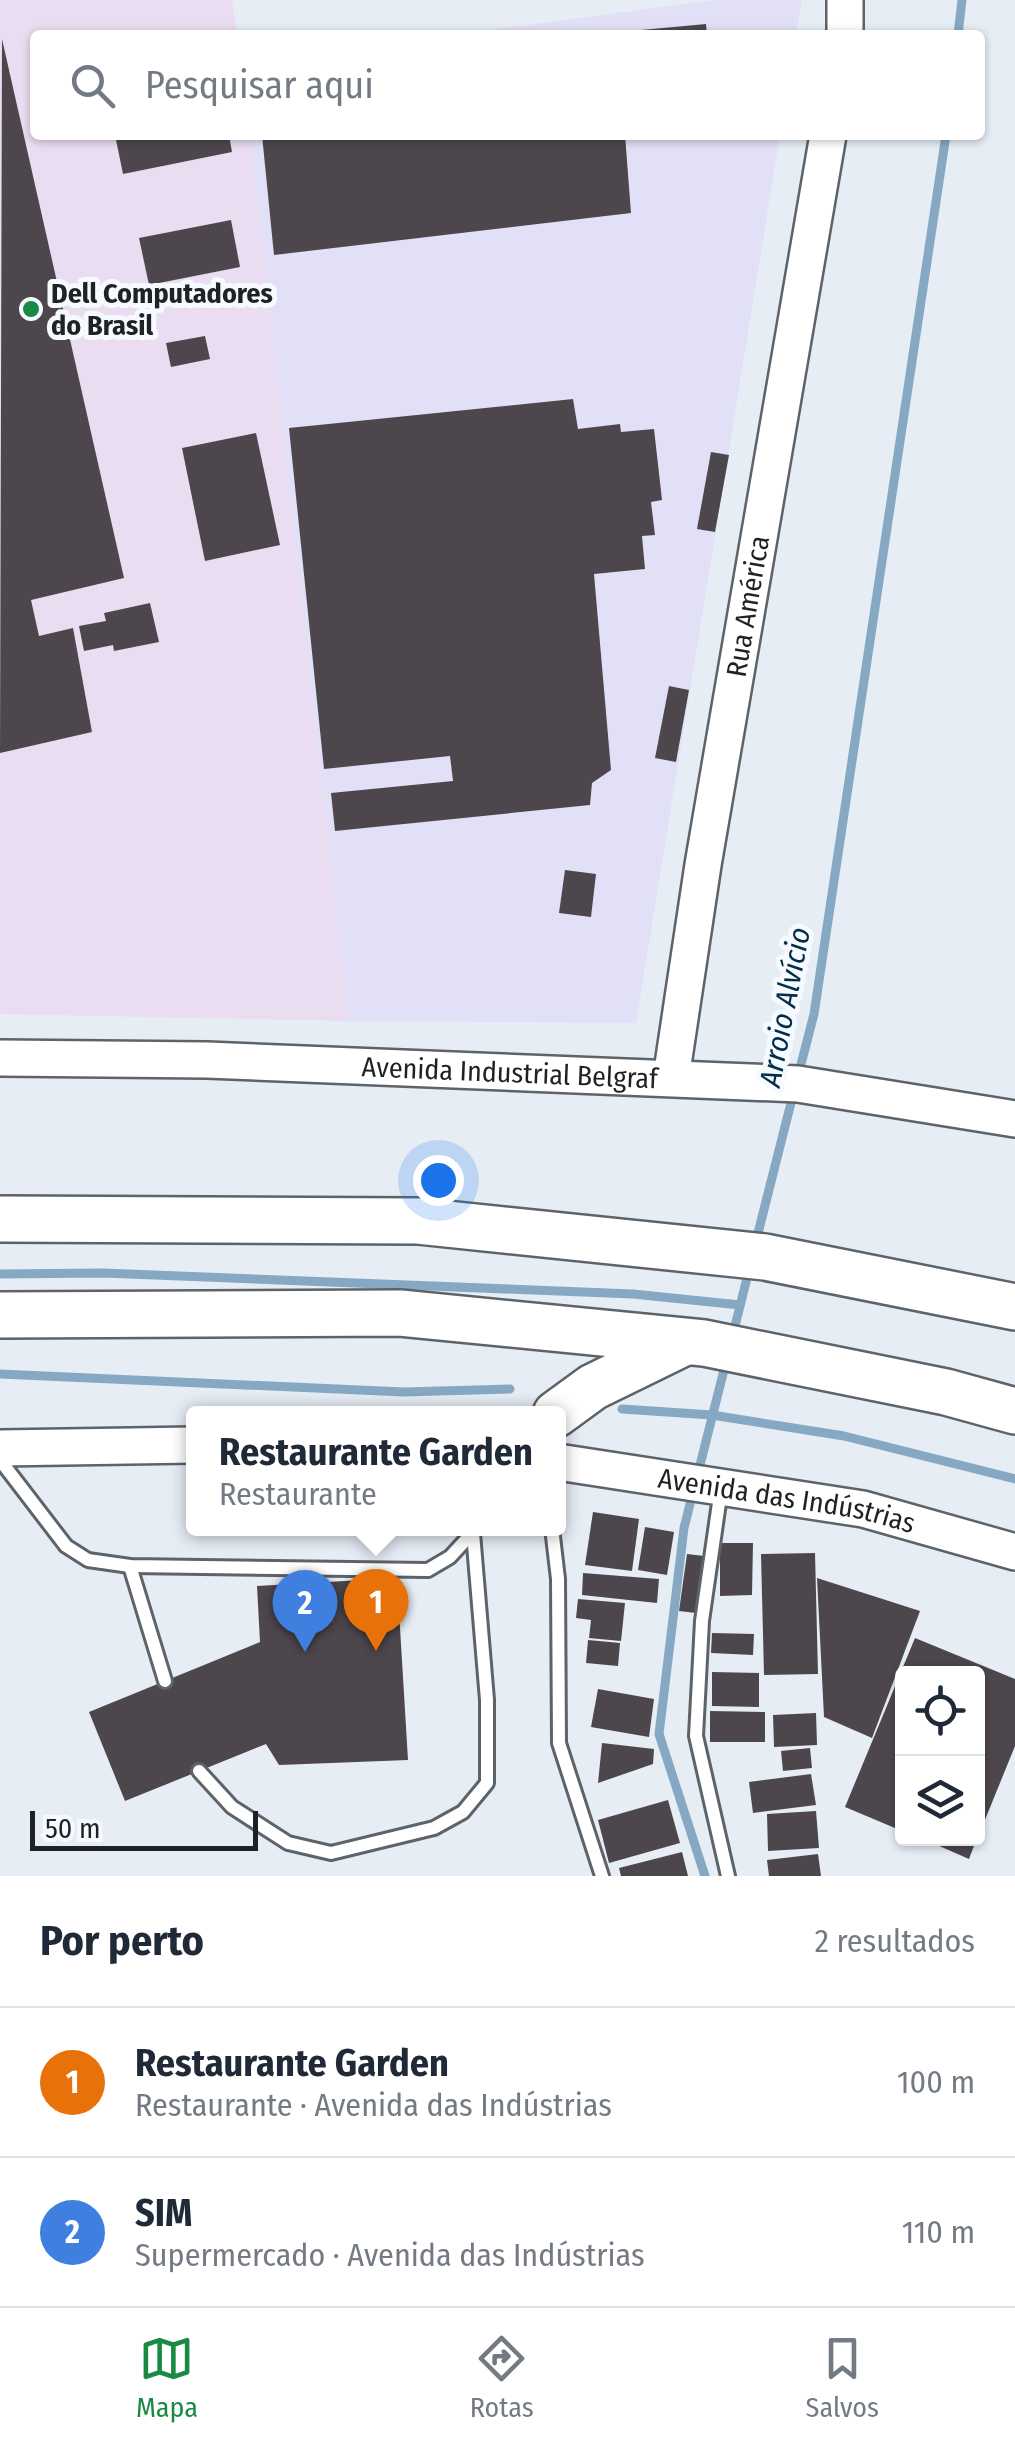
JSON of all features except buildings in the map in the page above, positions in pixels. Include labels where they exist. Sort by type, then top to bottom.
[{"type":"highway","points":[[0,1219],[418,1221],[710,1249],[1015,1306]]},
{"type":"highway","points":[[0,1315],[400,1313],[695,1342],[946,1392],[1015,1411]]},
{"type":"highway","points":[[566,1407],[593,1387],[695,1342]]},
{"type":"main road","points":[[844,0],[845,30]]},
{"type":"main road","name":"Rua América","points":[[671,1078],[703,865],[827,140]]},
{"type":"main road","name":"Avenida Industrial Belgraf","points":[[0,1058],[207,1060],[787,1083],[1015,1119]]},
{"type":"main road","points":[[0,1448],[186,1446]]},
{"type":"main road","name":"Avenida das Indústrias","points":[[566,1463],[864,1510],[1015,1552]]},
{"type":"lane","points":[[0,1460],[66,1546],[88,1560],[130,1566],[428,1570],[450,1557],[469,1536]]},
{"type":"lane","points":[[718,1487],[702,1621],[696,1736],[728,1876]]},
{"type":"lane","points":[[200,1771],[232,1807],[288,1844],[331,1853],[434,1828],[462,1812],[486,1784],[487,1700],[474,1536]]},
{"type":"lane","points":[[553,1536],[558,1579],[560,1744],[602,1876]]},
{"type":"lane","points":[[130,1566],[165,1681]]},
{"type":"shaded area","points":[[0,0],[232,0],[236,30],[30,30],[30,140],[251,140],[348,1021],[0,1014]]},
{"type":"shaded area","points":[[715,0],[802,0],[797,30],[490,30]]},
{"type":"shaded area","points":[[251,140],[779,140],[636,1023],[348,1021]]},
{"type":"waterway","name":"Arroio Alvício","points":[[959,30],[962,0]]},
{"type":"waterway","name":"Arroio Alvício","points":[[798,1076],[814,1014],[945,140]]},
{"type":"waterway","name":"Arroio Alvício","points":[[756,1241],[794,1091]]},
{"type":"waterway","name":"Arroio Alvício","points":[[732,1338],[749,1270]]},
{"type":"waterway","points":[[0,1274],[103,1273],[633,1294],[740,1305]]},
{"type":"waterway","name":"Arroio Alvício","points":[[698,1473],[726,1362]]},
{"type":"waterway","points":[[0,1374],[404,1392],[510,1389]]},
{"type":"waterway","points":[[622,1409],[712,1415],[844,1436],[1015,1479]]},
{"type":"waterway","name":"Arroio Alvício","points":[[694,1488],[684,1528],[659,1734],[705,1876]]},
{"type":"place","name":"Dell Computadores do Brasil","points":[[31,309]]},
{"type":"place","name":"Restaurante Garden","points":[[376,1651]]},
{"type":"place","name":"SIM","points":[[305,1652]]}]
